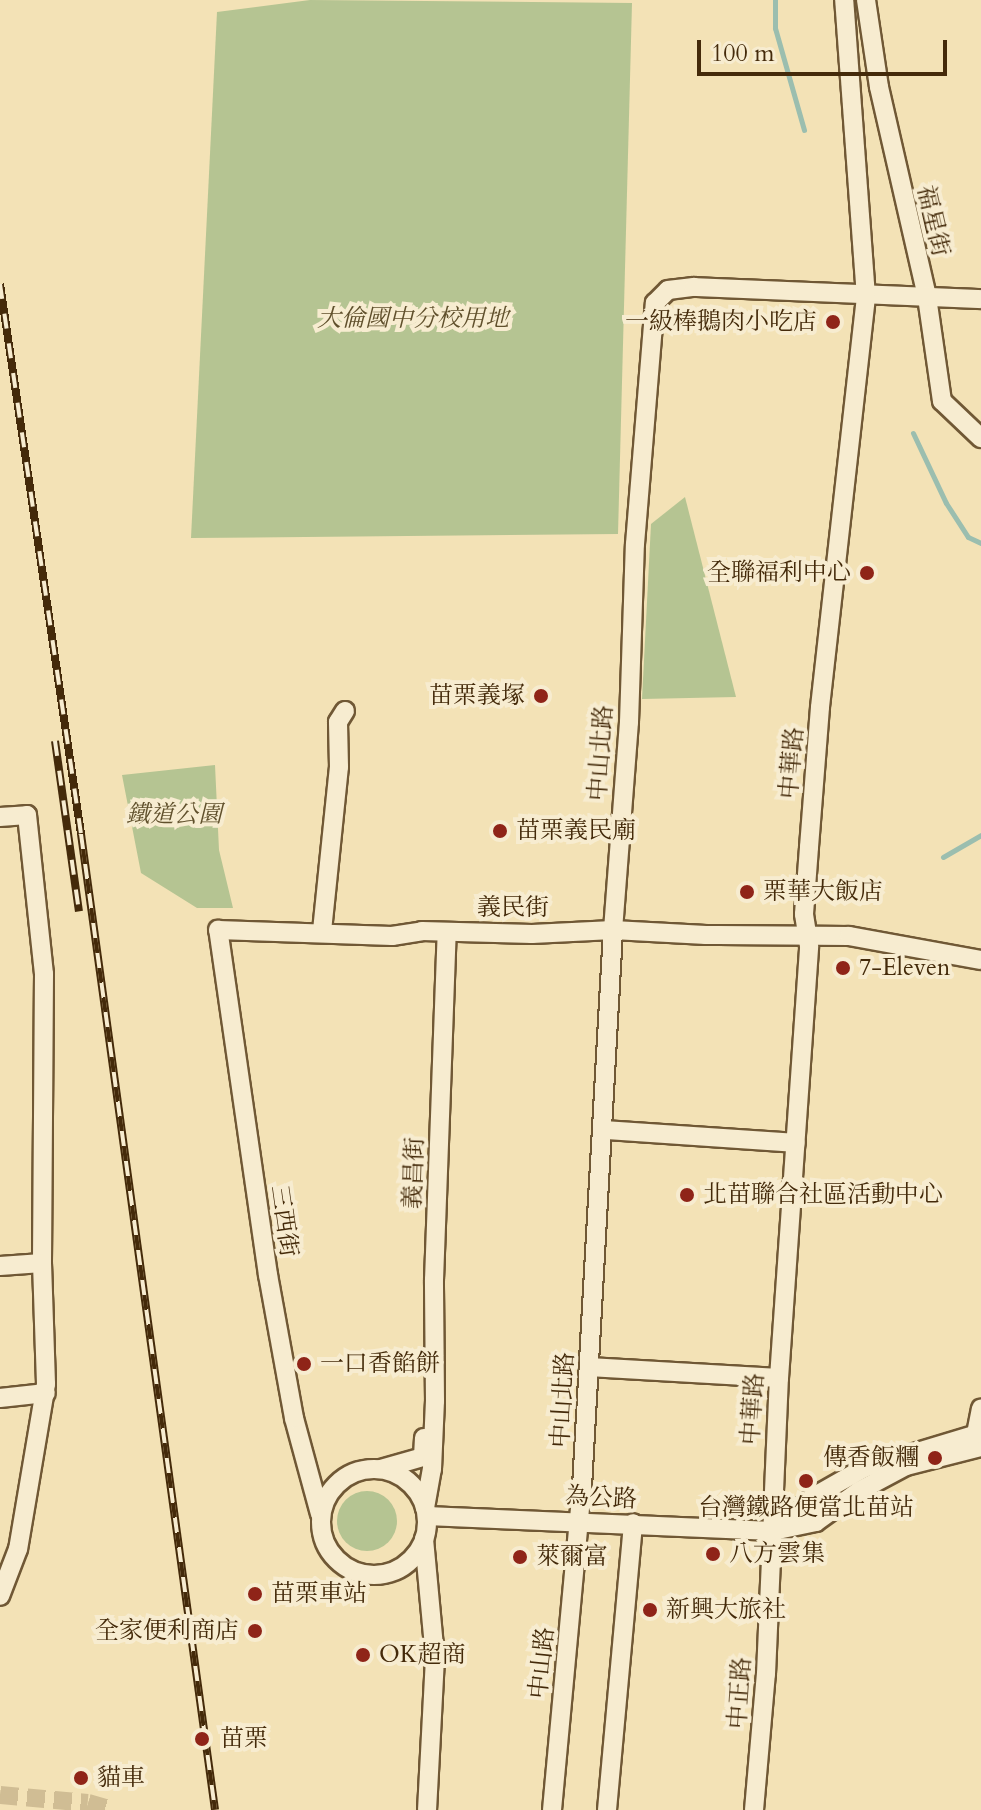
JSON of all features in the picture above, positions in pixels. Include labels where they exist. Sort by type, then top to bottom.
[{"type":"street","name":"中華路","points":[[773,1531],[779,1378],[808,934],[804,914],[820,707],[866,297],[844,0]]},
{"type":"street","name":"福星街","points":[[866,0],[885,115],[927,297],[942,401],[981,438]]},
{"type":"street","name":"中山北路","points":[[580,1520],[605,1130],[613,930],[629,722],[635,544],[655,303],[668,290],[694,287],[866,297],[981,299]]},
{"type":"street","points":[[322,931],[339,767],[338,722],[345,711]]},
{"type":"street","points":[[0,817],[27,815],[44,974],[42,1263],[46,1393],[18,1549],[0,1596]]},
{"type":"street","name":"義民街","points":[[218,930],[322,931],[392,936],[422,931],[613,930],[706,935],[808,934],[849,936],[981,960]]},
{"type":"street","name":"三西街","points":[[218,930],[268,1275],[294,1418],[320,1514]]},
{"type":"street","name":"義昌街","points":[[433,1417],[434,1280],[447,932]]},
{"type":"street","points":[[605,1130],[796,1143]]},
{"type":"street","points":[[0,1266],[42,1263]]},
{"type":"street","points":[[589,1367],[779,1378]]},
{"type":"street","points":[[0,1398],[46,1393]]},
{"type":"street","points":[[773,1531],[813,1497],[864,1468],[979,1440],[981,1408]]},
{"type":"street","points":[[424,1539],[404,1565],[389,1573],[355,1572],[340,1564],[328,1550],[321,1533],[320,1514],[325,1498],[348,1474],[381,1469],[423,1457],[425,1436],[433,1417]]},
{"type":"street","points":[[427,1810],[435,1658],[424,1539],[432,1469],[433,1417]]},
{"type":"street","points":[[381,1469],[409,1482],[426,1512]]},
{"type":"street","name":"為公路","points":[[426,1512],[773,1531]]},
{"type":"street","name":"中山路","points":[[552,1810],[580,1520]]},
{"type":"street","points":[[607,1810],[633,1523]]},
{"type":"street","name":"中正路","points":[[754,1810],[773,1531]]},
{"type":"green space","name":"大倫國中分校用地","points":[[310,0],[632,3],[618,534],[191,538],[217,12]]},
{"type":"green space","points":[[685,497],[736,697],[642,699],[651,524]]},
{"type":"green space","name":"鐵道公園","points":[[215,765],[219,850],[233,908],[197,908],[141,873],[122,775]]},
{"type":"green space","points":[[367,1491],[378,1493],[388,1500],[395,1510],[395,1532],[388,1542],[378,1549],[367,1551],[356,1549],[346,1542],[339,1532],[337,1521],[339,1510],[346,1500],[356,1493]]},
{"type":"waterway","points":[[775,0],[775,28],[804,130]]},
{"type":"waterway","points":[[913,433],[946,503],[968,537],[981,543]]},
{"type":"waterway","points":[[943,857],[981,835]]},
{"type":"tunnel","points":[[0,1795],[88,1803],[112,1810]]},
{"type":"railway","points":[[0,284],[81,834],[215,1810]]},
{"type":"railway","points":[[55,741],[79,911]]},
{"type":"place","name":"一級棒鵝肉小吃店","points":[[833,322]]},
{"type":"place","name":"全聯福利中心","points":[[867,573]]},
{"type":"place","name":"苗栗義塚","points":[[541,696]]},
{"type":"place","name":"苗栗義民廟","points":[[500,831]]},
{"type":"place","name":"栗華大飯店","points":[[747,892]]},
{"type":"place","name":"7-Eleven","points":[[843,968]]},
{"type":"place","name":"北苗聯合社區活動中心","points":[[687,1195]]},
{"type":"place","name":"一口香餡餅","points":[[304,1364]]},
{"type":"place","name":"傳香飯糰","points":[[935,1458]]},
{"type":"place","name":"台灣鐵路便當北苗站","points":[[806,1481]]},
{"type":"place","name":"八方雲集","points":[[713,1554]]},
{"type":"place","name":"萊爾富","points":[[520,1557]]},
{"type":"place","name":"苗栗車站","points":[[255,1594]]},
{"type":"place","name":"新興大旅社","points":[[650,1610]]},
{"type":"place","name":"全家便利商店","points":[[255,1631]]},
{"type":"place","name":"OK超商","points":[[363,1655]]},
{"type":"place","name":"苗栗","points":[[202,1739]]},
{"type":"place","name":"貓車","points":[[81,1778]]}]
